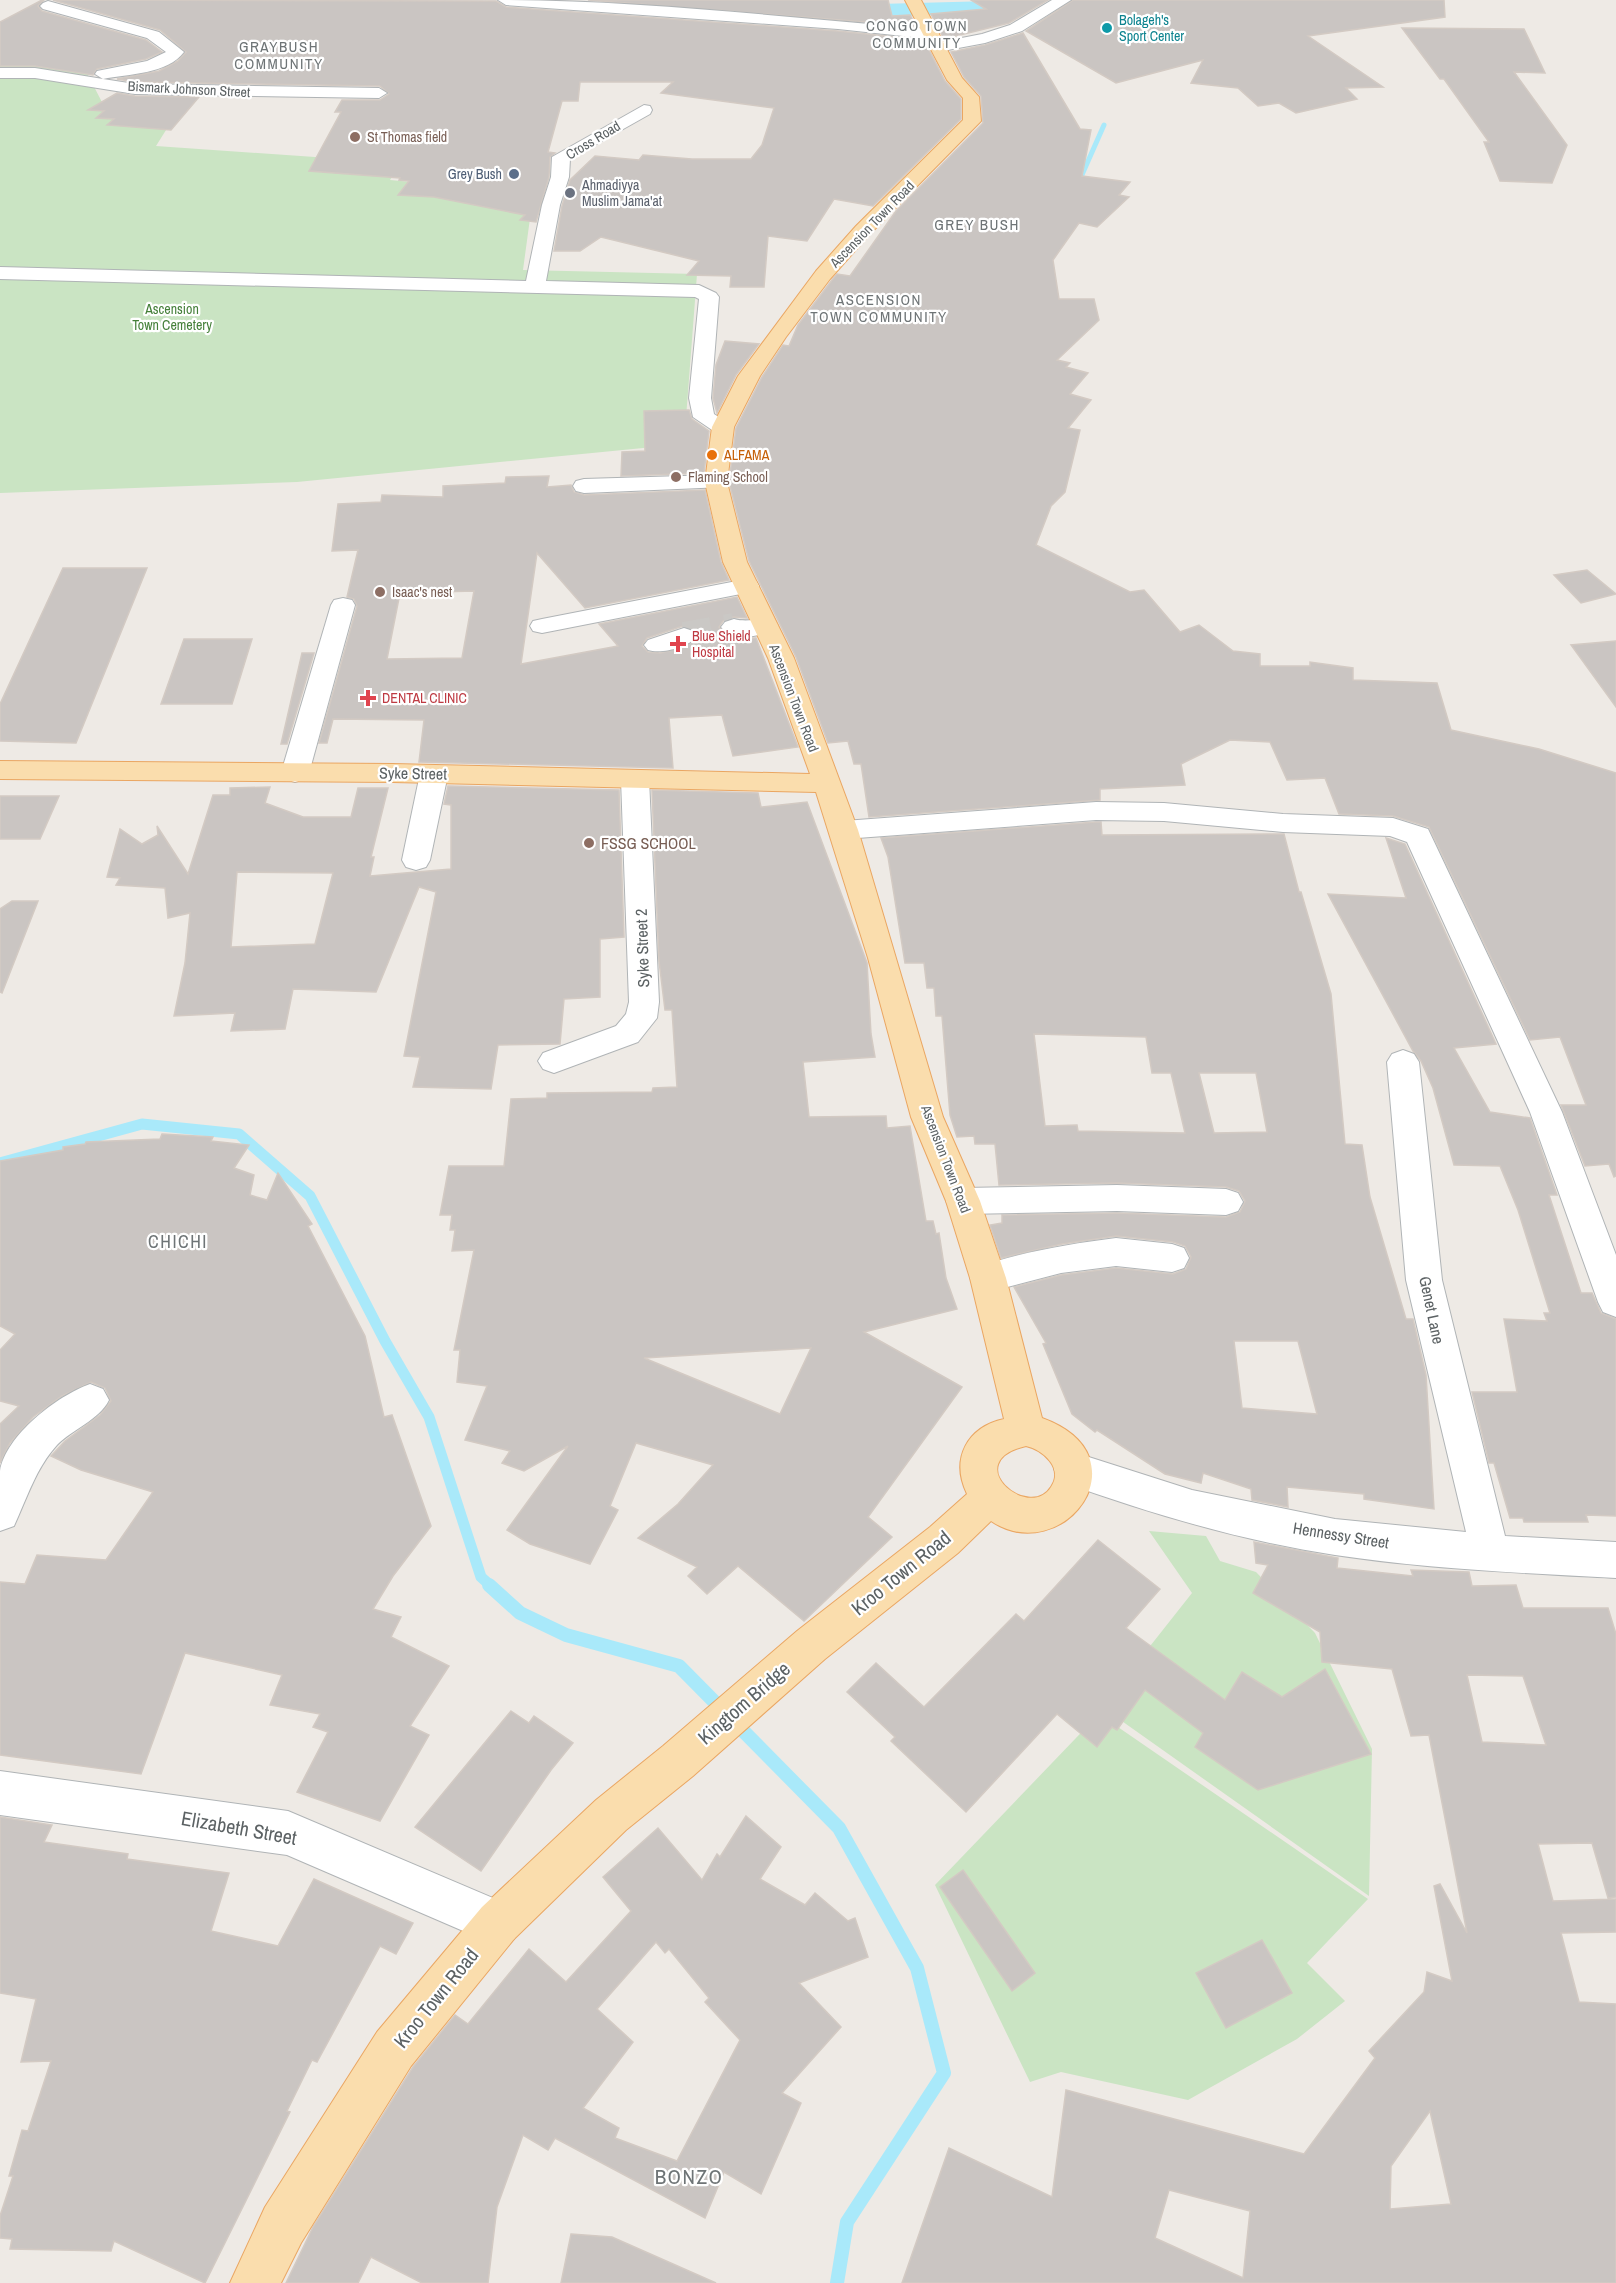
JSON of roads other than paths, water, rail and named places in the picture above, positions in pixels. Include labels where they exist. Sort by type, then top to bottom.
[{"type":"main road","name":"Ascension Town Road","points":[[913,0],[955,80],[971,97],[972,121],[888,204],[823,275],[749,376],[723,427],[716,482],[735,562],[781,658],[844,831],[883,958],[927,1117],[963,1201],[988,1278],[1026,1430]]},
{"type":"main road","name":"Syke Street","points":[[0,770],[434,774],[826,783]]},
{"type":"main road","points":[[1026,1430],[1039,1433],[1062,1447],[1073,1469],[1073,1483],[1068,1495],[1059,1506],[1046,1513],[1031,1516],[1016,1514],[1001,1508],[989,1498],[981,1486],[977,1471],[979,1458],[986,1446],[997,1436],[1010,1431],[1026,1430]]},
{"type":"main road","name":"Kroo Town Road","points":[[811,1645],[944,1540],[989,1498]]},
{"type":"main road","name":"Kingtom Bridge","points":[[678,1761],[811,1645]]},
{"type":"main road","name":"Kroo Town Road","points":[[255,2283],[283,2225],[394,2049],[498,1923],[611,1815],[678,1761]]},
{"type":"street","points":[[506,0],[838,24],[868,30],[985,39],[1016,28],[1064,0]]},
{"type":"street","points":[[48,6],[153,35],[176,52],[169,58],[146,66],[77,78]]},
{"type":"street","name":"Bismark Johnson Street","points":[[0,73],[35,73],[147,89],[379,93]]},
{"type":"street","name":"Cross Road","points":[[534,287],[551,205],[560,177],[561,157],[644,110]]},
{"type":"street","points":[[0,273],[699,291],[709,297],[700,398],[704,417],[723,427]]},
{"type":"street","points":[[584,486],[716,482]]},
{"type":"street","points":[[543,626],[747,586]]},
{"type":"street","points":[[295,773],[343,606]]},
{"type":"street","points":[[734,627],[741,630],[765,626]]},
{"type":"street","points":[[657,645],[684,636]]},
{"type":"street","points":[[416,860],[434,774]]},
{"type":"street","name":"Syke Street 2","points":[[554,1061],[627,1034],[641,1018],[644,1002],[635,779]]},
{"type":"street","points":[[844,831],[992,817],[1096,811],[1164,812],[1283,823],[1393,828],[1418,836],[1546,1112],[1616,1302]]},
{"type":"street","name":"Genet Lane","points":[[1403,1062],[1424,1280],[1490,1553]]},
{"type":"street","points":[[963,1201],[1117,1198],[1226,1202]]},
{"type":"street","points":[[988,1278],[1061,1259],[1116,1252],[1172,1258]]},
{"type":"street","points":[[0,1514],[21,1464],[33,1444],[51,1423],[90,1400]]},
{"type":"street","name":"Hennessy Street","points":[[1073,1469],[1192,1508],[1335,1537],[1490,1553],[1616,1560]]},
{"type":"street","name":"Elizabeth Street","points":[[0,1793],[288,1833],[498,1923]]},
{"type":"water","points":[[774,0],[842,5],[1029,0],[971,11],[893,16],[849,13]]},
{"type":"waterway","points":[[1074,185],[1081,177],[1104,125]]},
{"type":"waterway","points":[[0,1163],[142,1124],[239,1134],[310,1196],[385,1341],[429,1417],[481,1577],[491,1586]]},
{"type":"waterway","points":[[489,1585],[520,1613],[566,1635],[679,1666],[839,1828],[917,1968],[944,2073],[847,2222],[837,2283]]},
{"type":"tunnel","points":[[684,636],[734,627]]},
{"type":"place","name":"Bolageh's Sport Center","points":[[1107,28]]},
{"type":"place","name":"St Thomas field","points":[[355,137]]},
{"type":"place","name":"Grey Bush","points":[[514,174]]},
{"type":"place","name":"Ahmadiyya Muslim Jama'at","points":[[570,193]]},
{"type":"place","name":"ALFAMA","points":[[712,455]]},
{"type":"place","name":"Flaming School","points":[[676,477]]},
{"type":"place","name":"Isaac's nest","points":[[380,592]]},
{"type":"place","name":"Blue Shield Hospital","points":[[678,644]]},
{"type":"place","name":"DENTAL CLINIC","points":[[368,698]]},
{"type":"place","name":"FSSG SCHOOL","points":[[589,843]]},
{"type":"district","name":"CONGO TOWN COMMUNITY","points":[[917,34]]},
{"type":"district","name":"GRAYBUSH COMMUNITY","points":[[279,56]]},
{"type":"district","name":"GREY BUSH","points":[[977,225]]},
{"type":"district","name":"ASCENSION TOWN COMMUNITY","points":[[879,308]]},
{"type":"district","name":"CHICHI","points":[[178,1242]]},
{"type":"district","name":"BONZO","points":[[689,2177]]},
{"type":"park label","name":"Ascension Town Cemetery","points":[[172,318]]}]
